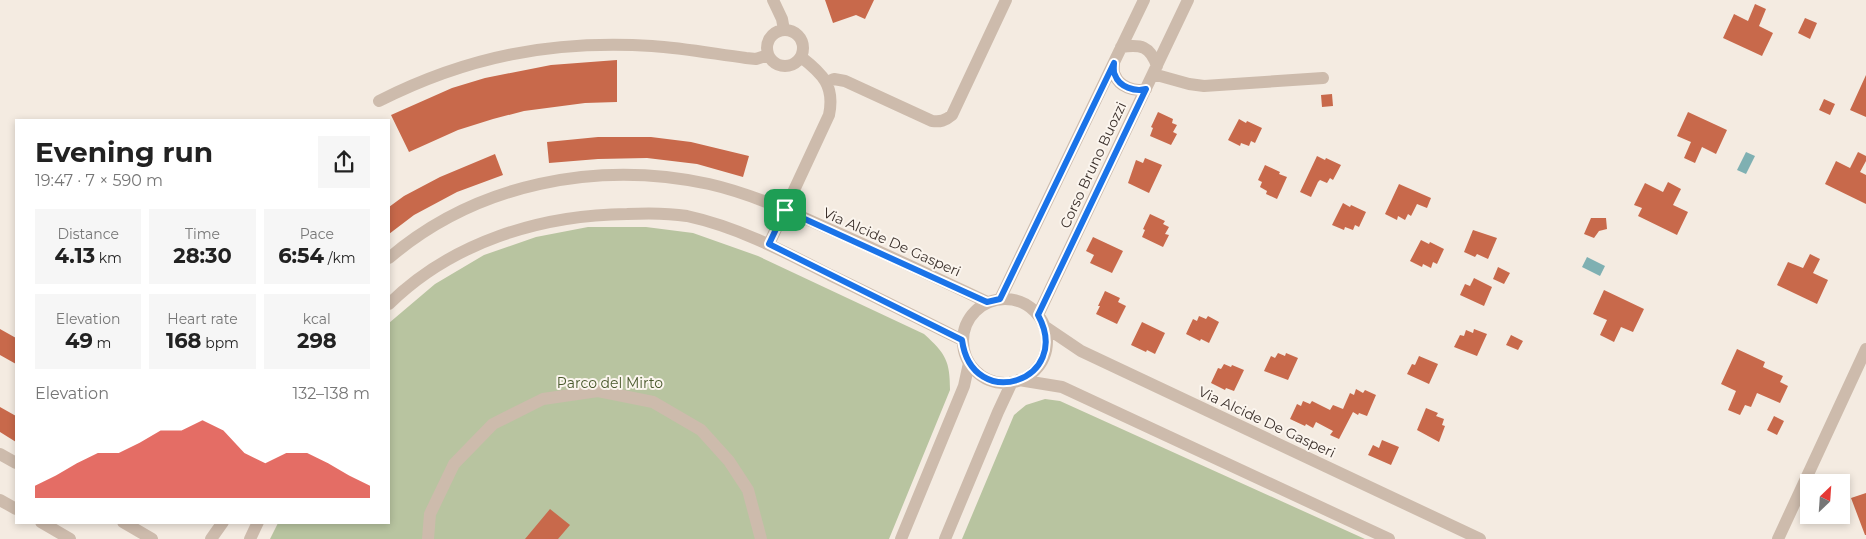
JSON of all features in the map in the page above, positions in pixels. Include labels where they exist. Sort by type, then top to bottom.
[{"type":"street","points":[[773,0],[782,19],[784,30]]},
{"type":"street","points":[[827,82],[839,79],[932,121],[940,122],[947,120],[952,115],[1006,0]]},
{"type":"street","name":"Corso Bruno Buozzi","points":[[1000,299],[1144,0]]},
{"type":"street","name":"Corso Bruno Buozzi","points":[[1041,321],[1188,0]]},
{"type":"street","points":[[784,30],[793,32],[803,45],[798,62],[787,67],[775,64],[768,55],[766,48],[771,36],[784,30]]},
{"type":"street","points":[[379,100],[414,83],[494,57],[536,49],[580,45],[652,46],[756,59],[768,55]]},
{"type":"street","points":[[1121,46],[1136,45],[1148,49],[1155,70],[1189,84],[1204,86],[1323,78]]},
{"type":"street","points":[[769,244],[828,116],[831,105],[827,82],[814,67],[801,57]]},
{"type":"street","points":[[1114,63],[1115,75],[1120,82],[1128,88],[1139,91],[1146,89]]},
{"type":"street","name":"Via Alcide De Gasperi","points":[[390,257],[409,241],[476,204],[520,188],[553,180],[630,174],[676,178],[710,184],[785,210],[987,302]]},
{"type":"street","points":[[390,303],[424,275],[459,252],[486,240],[524,227],[565,219],[604,214],[642,213],[686,216],[769,244],[962,340]]},
{"type":"street","points":[[945,539],[998,412],[1016,381],[1031,374],[1040,364],[1045,352],[1047,339],[1041,321],[1028,306],[1015,300],[1000,299],[987,302],[977,309],[969,318],[962,340],[964,352],[969,363],[977,372],[988,379],[1000,383],[1016,381],[1062,387],[1389,539]]},
{"type":"street","name":"Via Alcide De Gasperi","points":[[1041,321],[1081,351],[1480,539]]},
{"type":"street","points":[[1778,539],[1866,349]]},
{"type":"street","points":[[901,539],[964,386],[969,363]]},
{"type":"street","points":[[428,539],[430,514],[454,464],[493,424],[543,399],[598,391],[653,402],[701,430],[729,461],[748,490],[762,539]]},
{"type":"street","points":[[0,454],[15,462]]},
{"type":"street","points":[[0,500],[15,508]]},
{"type":"street","points":[[44,524],[70,539]]},
{"type":"street","points":[[126,524],[152,539]]},
{"type":"street","points":[[211,539],[222,524]]},
{"type":"street","points":[[250,539],[257,524]]},
{"type":"green space","name":"Parco del Mirto","points":[[588,227],[646,227],[693,233],[758,256],[924,334],[942,353],[948,365],[950,390],[889,539],[270,539],[278,524],[390,524],[390,322],[435,284],[484,255],[536,237]]},
{"type":"green space","points":[[1045,399],[1060,401],[1365,539],[962,539],[1014,415],[1026,405]]},
{"type":"water","points":[[1746,152],[1755,156],[1746,174],[1737,170]]},
{"type":"water","points":[[1587,257],[1605,266],[1600,276],[1582,267]]},
{"type":"building","points":[[825,0],[874,0],[865,19],[856,15],[833,23]]},
{"type":"building","points":[[1755,4],[1766,9],[1759,26],[1773,33],[1762,56],[1723,38],[1734,14],[1748,21]]},
{"type":"building","points":[[1805,18],[1817,23],[1810,39],[1798,33]]},
{"type":"building","points":[[617,60],[617,102],[585,103],[524,111],[458,130],[409,152],[391,115],[452,88],[485,78],[551,65]]},
{"type":"building","points":[[1866,75],[1866,117],[1850,110]]},
{"type":"building","points":[[1332,94],[1333,106],[1322,107],[1321,95]]},
{"type":"building","points":[[1824,99],[1835,104],[1830,115],[1819,110]]},
{"type":"building","points":[[1158,112],[1173,119],[1172,123],[1177,125],[1173,132],[1177,134],[1171,145],[1150,136],[1153,128],[1151,127]]},
{"type":"building","points":[[1688,112],[1727,130],[1716,154],[1702,147],[1695,163],[1684,158],[1691,142],[1677,136]]},
{"type":"building","points":[[1239,119],[1262,128],[1255,143],[1251,141],[1249,146],[1241,143],[1240,146],[1228,140]]},
{"type":"building","points":[[598,137],[651,137],[691,142],[749,156],[743,177],[697,164],[647,158],[549,163],[547,142]]},
{"type":"building","points":[[1858,152],[1866,156],[1866,161],[1860,172],[1866,175],[1866,204],[1825,184],[1836,161],[1850,168]]},
{"type":"building","points":[[495,154],[503,175],[457,192],[414,215],[390,233],[390,206],[404,196],[440,177]]},
{"type":"building","points":[[1317,156],[1341,165],[1333,180],[1330,178],[1327,183],[1320,180],[1318,182],[1311,197],[1300,192]]},
{"type":"building","points":[[1145,158],[1162,165],[1149,193],[1128,183],[1136,160],[1143,163]]},
{"type":"building","points":[[1265,165],[1287,177],[1277,199],[1266,194],[1267,191],[1260,187],[1262,182],[1258,180]]},
{"type":"building","points":[[1668,182],[1681,189],[1673,205],[1688,212],[1677,235],[1638,216],[1642,208],[1634,205],[1645,183],[1663,192]]},
{"type":"building","points":[[1399,184],[1431,198],[1427,208],[1417,204],[1411,216],[1408,214],[1405,220],[1398,216],[1397,220],[1385,214]]},
{"type":"building","points":[[1343,203],[1366,212],[1359,227],[1355,225],[1353,230],[1345,227],[1344,230],[1332,225]]},
{"type":"building","points":[[1150,214],[1165,221],[1163,224],[1169,227],[1165,234],[1169,235],[1163,247],[1142,237],[1145,230],[1143,229]]},
{"type":"building","points":[[1591,218],[1606,218],[1607,229],[1599,231],[1594,238],[1584,234]]},
{"type":"building","points":[[1473,230],[1497,238],[1488,259],[1477,254],[1475,257],[1464,252]]},
{"type":"building","points":[[1093,237],[1123,251],[1112,273],[1090,263],[1094,255],[1086,251]]},
{"type":"building","points":[[1421,240],[1444,249],[1437,264],[1433,262],[1431,268],[1423,264],[1422,267],[1410,261]]},
{"type":"building","points":[[1810,254],[1820,259],[1813,273],[1828,280],[1817,304],[1777,285],[1788,262],[1803,268]]},
{"type":"building","points":[[1498,267],[1510,273],[1504,284],[1493,279]]},
{"type":"building","points":[[1474,278],[1492,287],[1484,306],[1460,295],[1465,284],[1470,286]]},
{"type":"building","points":[[1604,290],[1644,309],[1633,332],[1621,327],[1614,342],[1600,335],[1607,320],[1593,314]]},
{"type":"building","points":[[1105,291],[1120,298],[1118,302],[1126,306],[1117,324],[1096,314]]},
{"type":"building","points":[[1199,316],[1206,319],[1208,316],[1219,322],[1209,343],[1186,334],[1193,319],[1197,321]]},
{"type":"building","points":[[1142,322],[1165,333],[1155,354],[1131,345]]},
{"type":"building","points":[[0,329],[15,337],[15,363],[0,355]]},
{"type":"building","points":[[1474,329],[1487,334],[1477,356],[1454,347],[1460,335],[1464,336],[1466,330],[1473,333]]},
{"type":"building","points":[[1511,335],[1523,341],[1518,350],[1506,345]]},
{"type":"building","points":[[1737,349],[1765,362],[1763,367],[1783,376],[1780,382],[1788,386],[1780,403],[1757,393],[1751,407],[1745,405],[1740,415],[1728,410],[1736,391],[1721,384]]},
{"type":"building","points":[[1278,353],[1285,356],[1286,353],[1298,358],[1288,380],[1264,371],[1271,356],[1275,358]]},
{"type":"building","points":[[1419,356],[1438,364],[1429,384],[1407,374],[1412,364],[1415,365]]},
{"type":"building","points":[[1224,364],[1244,370],[1234,391],[1226,388],[1225,390],[1211,383],[1218,368],[1221,369]]},
{"type":"building","points":[[1356,389],[1363,393],[1365,390],[1376,395],[1367,416],[1359,413],[1358,415],[1353,412],[1339,439],[1330,435],[1333,431],[1316,422],[1313,428],[1290,419],[1297,404],[1301,406],[1303,401],[1310,404],[1312,401],[1330,410],[1333,405],[1343,409],[1350,393],[1354,395]]},
{"type":"building","points":[[0,407],[15,415],[15,441],[0,432]]},
{"type":"building","points":[[1426,408],[1438,413],[1436,416],[1444,419],[1442,425],[1445,426],[1439,442],[1417,430]]},
{"type":"building","points":[[1774,416],[1784,421],[1777,435],[1767,430]]},
{"type":"building","points":[[1382,440],[1399,447],[1391,465],[1368,455],[1373,445],[1379,448]]},
{"type":"building","points":[[1866,493],[1866,535],[1865,535],[1851,498]]},
{"type":"building","points":[[550,509],[570,525],[558,539],[525,539]]},
{"type":"route","points":[[1114,63],[1115,75],[1120,82],[1128,88],[1139,91],[1146,89],[1038,315],[1044,326],[1047,339],[1045,352],[1040,364],[1031,374],[1019,380],[1000,383],[988,379],[977,372],[969,363],[964,352],[962,340],[769,244],[785,210],[987,302],[1000,299],[1114,63]]}]
